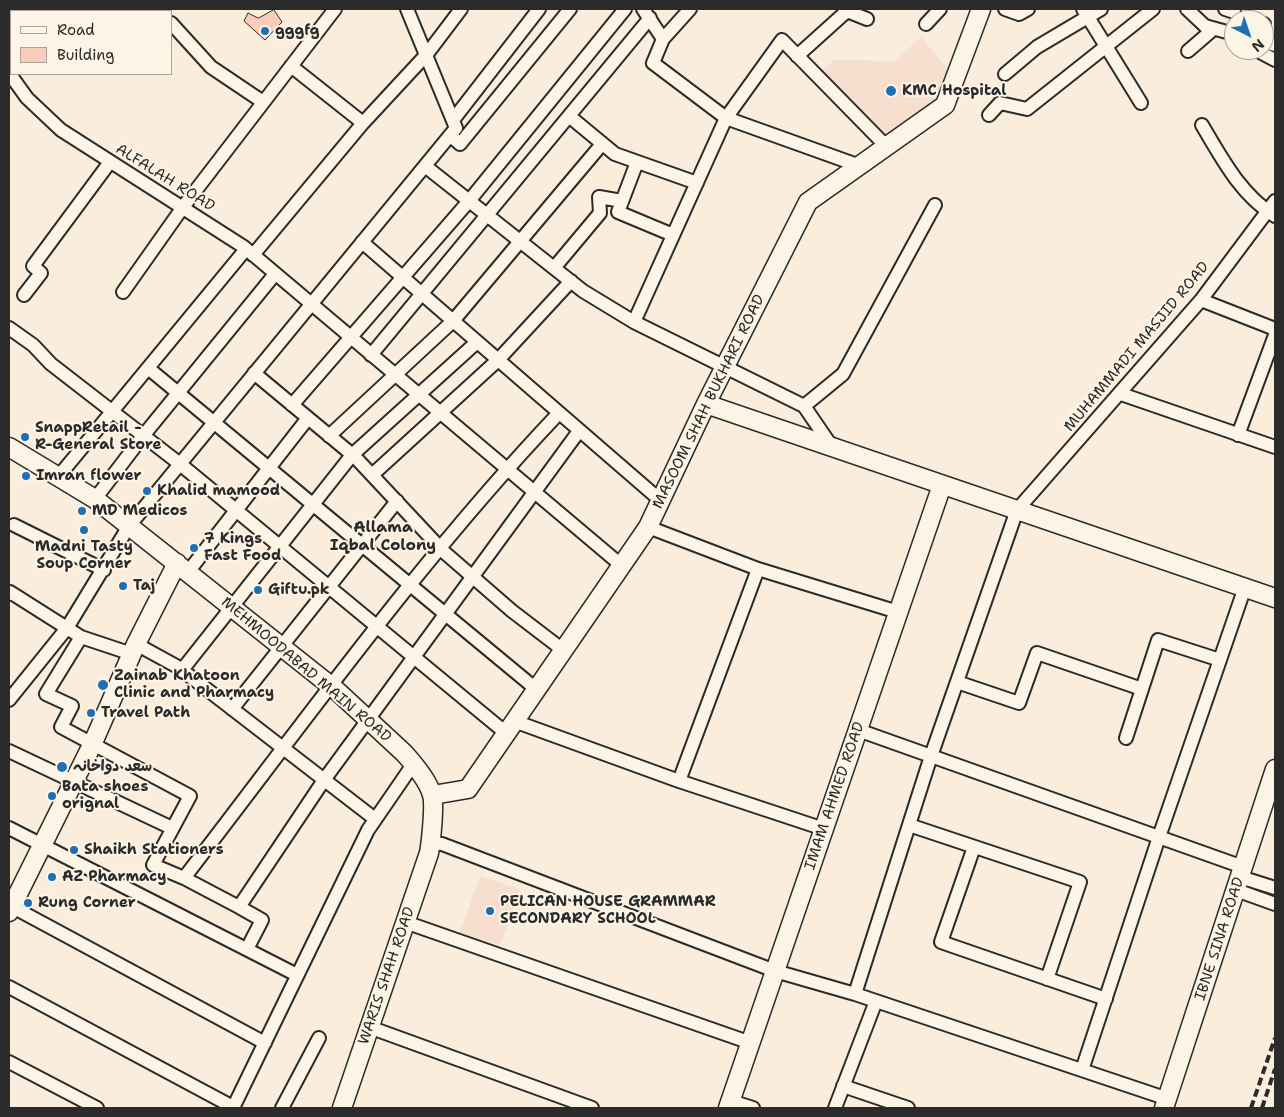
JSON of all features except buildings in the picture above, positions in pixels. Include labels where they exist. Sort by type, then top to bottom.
[{"type":"street","points":[[123,292],[183,207],[335,9]]},
{"type":"street","points":[[9,700],[67,628],[129,526],[456,128],[407,9]]},
{"type":"street","points":[[58,477],[148,368],[363,123],[427,54],[461,9]]},
{"type":"street","points":[[453,120],[539,9]]},
{"type":"street","points":[[450,136],[460,144],[570,9]]},
{"type":"street","points":[[292,405],[469,200],[625,9]]},
{"type":"street","points":[[690,9],[663,39],[653,63],[726,118],[860,166]]},
{"type":"street","points":[[926,24],[940,9]]},
{"type":"street","name":"MASOOM SHAH BUKHARI ROAD","points":[[433,795],[468,789],[648,527],[706,404],[808,202],[945,105],[981,9]]},
{"type":"street","points":[[1005,9],[1019,14],[1028,9]]},
{"type":"street","points":[[1005,74],[1037,47],[1085,13],[1100,9]]},
{"type":"street","points":[[989,114],[1000,103],[1027,109],[1153,9]]},
{"type":"street","points":[[1187,9],[1210,32],[1188,51]]},
{"type":"street","points":[[797,56],[847,11],[867,19]]},
{"type":"street","points":[[1085,13],[1141,103]]},
{"type":"street","points":[[372,354],[569,116],[646,14],[663,39]]},
{"type":"street","points":[[172,24],[211,68],[263,102]]},
{"type":"street","points":[[1205,26],[1224,31]]},
{"type":"street","points":[[634,322],[726,118],[782,40],[887,146]]},
{"type":"street","points":[[291,66],[363,123]]},
{"type":"street","name":"ALFALAH ROAD","points":[[10,75],[27,98],[60,130],[183,207],[250,252],[621,565]]},
{"type":"street","points":[[569,116],[615,154],[697,183]]},
{"type":"street","points":[[1202,125],[1238,183],[1273,209]]},
{"type":"street","points":[[330,436],[453,321],[602,144]]},
{"type":"street","points":[[24,295],[42,272],[33,266],[110,162]]},
{"type":"street","points":[[637,162],[618,212],[673,234]]},
{"type":"street","points":[[425,166],[571,281],[634,322],[804,406],[832,447]]},
{"type":"street","points":[[554,268],[600,213],[599,197],[622,201]]},
{"type":"street","points":[[804,406],[843,374],[935,205]]},
{"type":"street","name":"MUHAMMADI MASJID ROAD","points":[[1017,510],[1121,394],[1273,209]]},
{"type":"street","points":[[362,242],[660,500]]},
{"type":"street","points":[[95,499],[178,392],[275,274]]},
{"type":"street","points":[[372,475],[442,414],[498,360],[571,281]]},
{"type":"street","points":[[1200,300],[1275,329]]},
{"type":"street","points":[[9,328],[34,345],[51,364],[180,464],[413,656],[510,727],[824,829]]},
{"type":"street","points":[[1238,434],[1275,335]]},
{"type":"street","points":[[182,670],[352,455],[477,342]]},
{"type":"street","points":[[148,368],[536,689]]},
{"type":"street","points":[[254,373],[352,455],[440,547],[512,611],[563,650]]},
{"type":"street","points":[[1121,394],[1275,447]]},
{"type":"street","points":[[706,404],[1275,598]]},
{"type":"street","points":[[184,878],[440,547],[506,468],[559,413]]},
{"type":"street","points":[[265,1043],[10,908],[92,745],[134,649],[182,567],[236,510],[308,418]]},
{"type":"street","points":[[239,907],[324,780],[579,431]]},
{"type":"street","name":"MEHMOODABAD MAIN ROAD","points":[[9,448],[95,499],[331,687],[414,763],[433,795]]},
{"type":"street","name":"IMAM AHMED ROAD","points":[[729,1105],[942,484]]},
{"type":"street","points":[[232,709],[397,501]]},
{"type":"street","points":[[855,994],[931,756],[1017,510]]},
{"type":"street","points":[[14,525],[104,570]]},
{"type":"street","points":[[648,527],[758,569],[898,612]]},
{"type":"street","points":[[679,781],[758,569]]},
{"type":"street","points":[[1082,1070],[1159,837],[1245,588]]},
{"type":"street","points":[[9,594],[10,592],[81,637],[134,649],[182,670],[375,819]]},
{"type":"street","points":[[81,637],[46,694],[72,706],[61,727],[190,796],[153,865],[184,878],[262,920],[247,949]]},
{"type":"street","points":[[1126,738],[1158,640],[1220,660]]},
{"type":"street","points":[[957,682],[1019,703],[1036,653],[1142,689]]},
{"type":"street","points":[[858,730],[1159,837],[1240,878],[1275,904]]},
{"type":"street","points":[[9,752],[172,828]]},
{"type":"street","points":[[9,988],[233,1108],[375,819],[414,763]]},
{"type":"street","name":"IBNE SINA ROAD","points":[[1166,1104],[1275,769]]},
{"type":"street","points":[[433,795],[431,843],[442,844],[775,971],[855,994],[1082,1070],[1166,1104]]},
{"type":"street","points":[[909,825],[1080,882],[1047,979]]},
{"type":"street","points":[[9,828],[298,975]]},
{"type":"street","name":"WARIS SHAH ROAD","points":[[342,1108],[431,843]]},
{"type":"street","points":[[974,847],[941,942],[1106,999]]},
{"type":"street","points":[[1240,878],[1275,888]]},
{"type":"street","points":[[405,922],[751,1043]]},
{"type":"street","points":[[835,1108],[876,1002]]},
{"type":"street","points":[[369,1028],[592,1108]]},
{"type":"street","points":[[282,1108],[319,1038]]},
{"type":"street","points":[[9,1062],[97,1108]]},
{"type":"street","points":[[843,1086],[908,1108]]},
{"type":"street","points":[[729,1105],[753,1108]]},
{"type":"shaded area","name":"KMC Hospital","points":[[921,37],[955,77],[945,105],[887,147],[816,75],[834,60],[895,61]]},
{"type":"shaded area","name":"PELICAN HOUSE GRAMMAR SECONDARY SCHOOL","points":[[480,876],[520,889],[500,946],[460,932]]},
{"type":"railway","points":[[1251,1108],[1275,1038]]},
{"type":"railway","points":[[1262,1108],[1275,1069]]},
{"type":"place","name":"gggfg","points":[[265,31]]},
{"type":"place","name":"KMC Hospital","points":[[891,91]]},
{"type":"place","name":"SnappRetail - R-General Store","points":[[25,437]]},
{"type":"place","name":"Imran flower","points":[[26,476]]},
{"type":"place","name":"Khalid mamood","points":[[147,491]]},
{"type":"place","name":"MD Medicos","points":[[82,511]]},
{"type":"place","name":"Madni Tasty Soup Corner","points":[[84,530]]},
{"type":"place","name":"7 Kings Fast Food","points":[[194,548]]},
{"type":"place","name":"Taj","points":[[123,586]]},
{"type":"place","name":"Giftu.pk","points":[[258,590]]},
{"type":"place","name":"Zainab Khatoon Clinic and Pharmacy","points":[[103,685]]},
{"type":"place","name":"Travel Path","points":[[91,713]]},
{"type":"place","name":"سعد دواخانہ","points":[[62,767]]},
{"type":"place","name":"Bata shoes orignal","points":[[52,796]]},
{"type":"place","name":"Shaikh Stationers","points":[[74,850]]},
{"type":"place","name":"AZ Pharmacy","points":[[52,877]]},
{"type":"place","name":"Rung Corner","points":[[28,903]]},
{"type":"place","name":"PELICAN HOUSE GRAMMAR SECONDARY SCHOOL","points":[[490,911]]},
{"type":"district","name":"Allama Iqbal Colony","points":[[383,537]]}]
